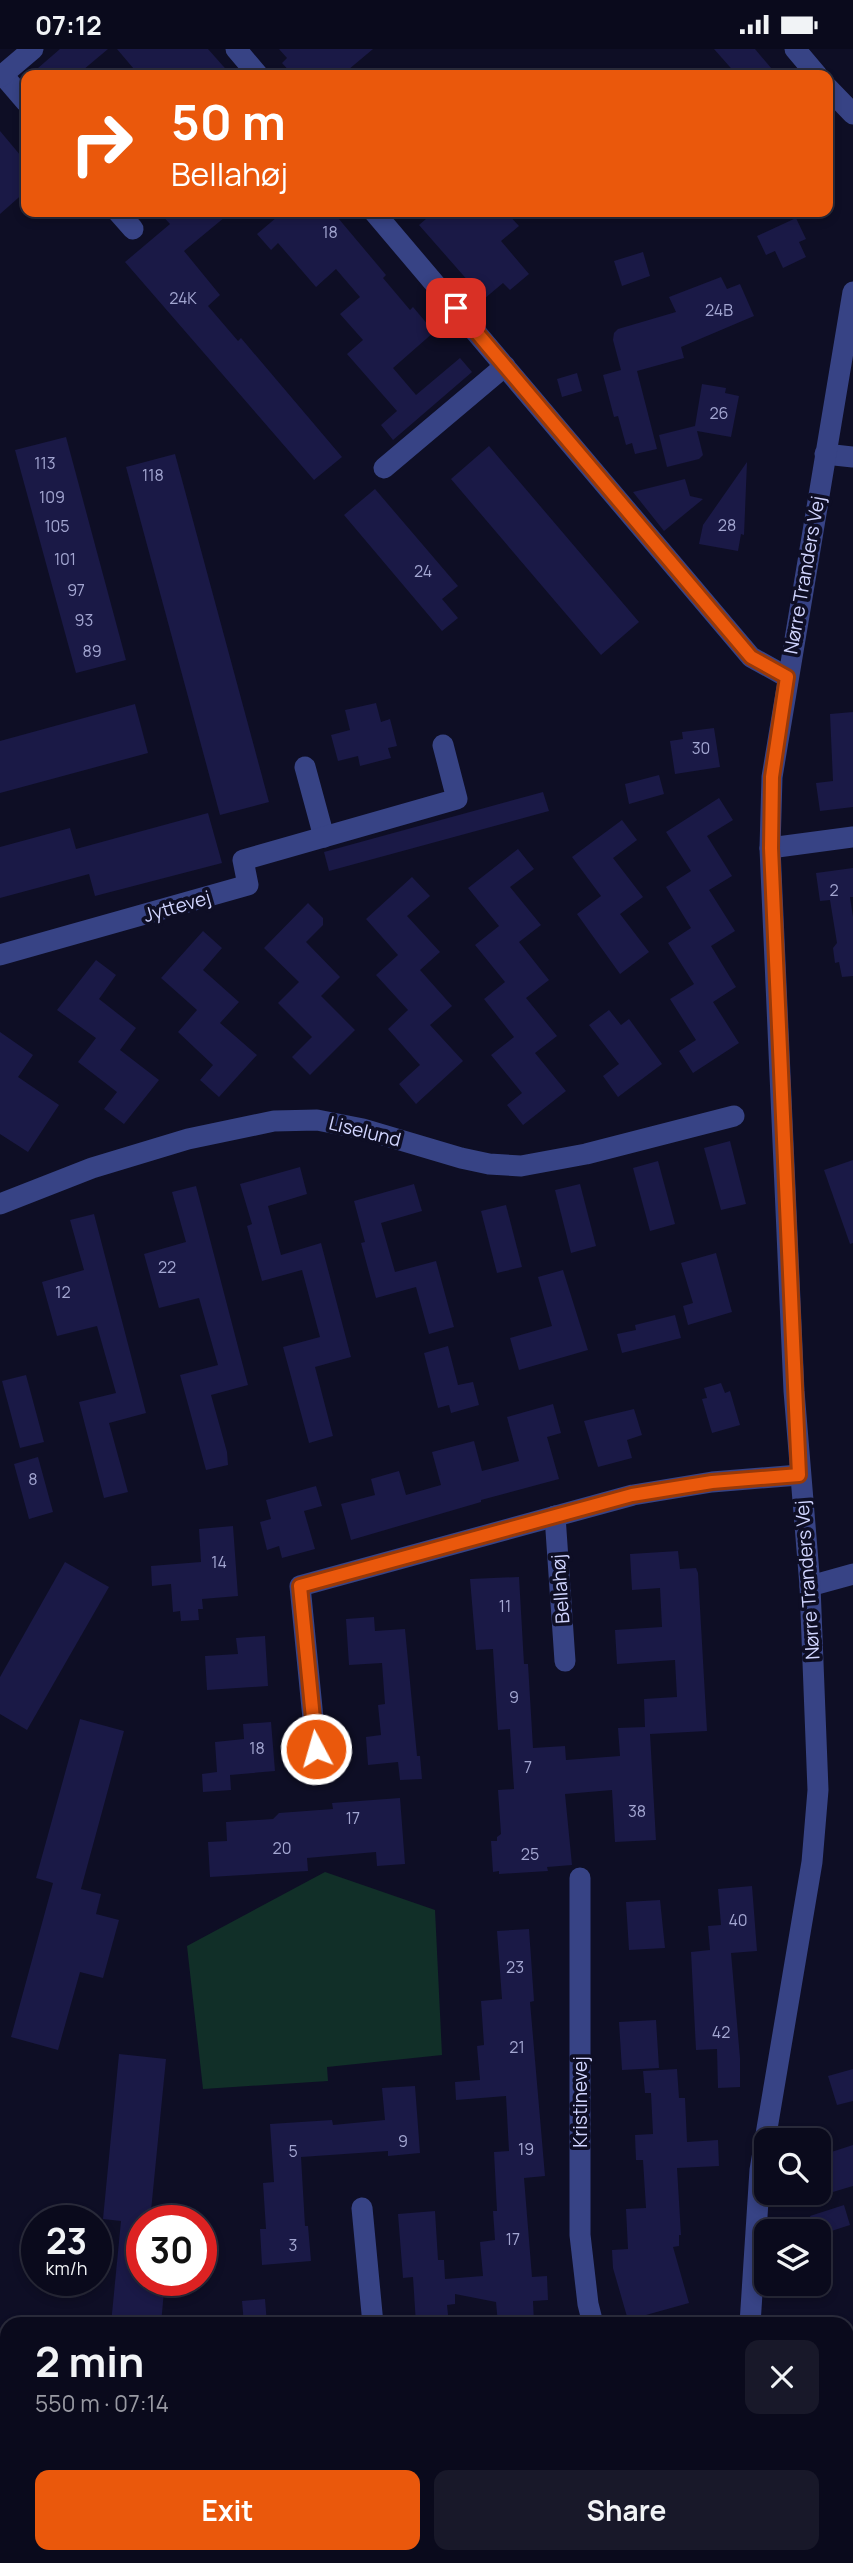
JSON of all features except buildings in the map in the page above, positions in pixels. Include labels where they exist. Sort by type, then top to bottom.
[{"type":"street","points":[[21,98],[1,76],[33,49]]},
{"type":"street","points":[[236,49],[254,70]]},
{"type":"street","points":[[795,49],[813,70]]},
{"type":"street","points":[[833,93],[853,114]]},
{"type":"street","points":[[122,217],[133,229]]},
{"type":"street","points":[[378,217],[751,657],[787,677]]},
{"type":"street","name":"Nørre Tranders Vej","points":[[745,2317],[760,2171],[812,1862],[818,1790],[810,1586],[799,1475],[771,848],[772,777],[853,292]]},
{"type":"street","points":[[384,468],[505,366]]},
{"type":"street","points":[[825,454],[853,457]]},
{"type":"street","name":"Jyttevej","points":[[0,955],[248,884],[243,860],[457,799],[443,745]]},
{"type":"street","points":[[305,767],[324,837]]},
{"type":"street","points":[[771,848],[853,837]]},
{"type":"street","name":"Liselund","points":[[0,1204],[92,1168],[188,1139],[274,1121],[317,1120],[375,1133],[461,1158],[489,1164],[521,1166],[586,1154],[734,1116]]},
{"type":"street","points":[[316,1749],[300,1586],[632,1495],[712,1482],[799,1475]]},
{"type":"street","name":"Bellahøj","points":[[555,1516],[565,1661]]},
{"type":"street","points":[[810,1586],[853,1574]]},
{"type":"street","name":"Kristinevej","points":[[580,1878],[580,2235],[591,2317]]},
{"type":"street","points":[[362,2208],[372,2317]]},
{"type":"green space","points":[[325,1872],[435,1910],[442,2055],[327,2067],[328,2081],[203,2089],[187,1946]]},
{"type":"route","points":[[316,1749],[300,1586],[632,1495],[712,1482],[799,1475],[771,848],[772,777],[787,677],[751,657],[456,308]]}]
